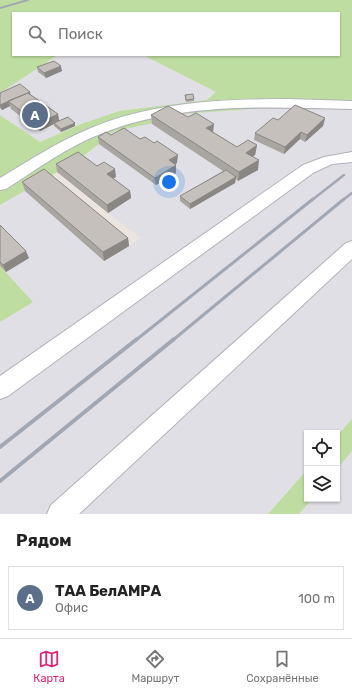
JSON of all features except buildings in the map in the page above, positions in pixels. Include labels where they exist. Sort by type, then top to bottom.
[{"type":"lane","points":[[0,185],[84,136],[124,120],[150,114],[234,104],[352,105]]},
{"type":"lane","points":[[0,389],[308,169],[329,160],[352,157]]},
{"type":"lane","points":[[60,514],[352,248]]},
{"type":"shaded area","points":[[56,56],[145,56],[216,92],[207,100],[119,111],[81,124],[40,142],[0,115],[0,93]]},
{"type":"shaded area","points":[[294,106],[352,108],[352,514],[0,514],[0,322],[33,302],[0,267],[0,205],[47,178],[129,246],[141,238],[108,213],[80,159],[99,144],[99,141],[115,131],[168,115]]},
{"type":"green space","points":[[0,0],[352,0],[352,108],[294,106],[168,115],[154,123],[115,131],[99,141],[99,144],[80,159],[0,205],[0,115],[40,142],[81,124],[119,111],[207,100],[216,92],[145,56],[340,56],[340,12],[12,12],[12,56],[56,56],[0,93]]},
{"type":"green space","points":[[0,266],[33,302],[0,322]]},
{"type":"green space","points":[[352,419],[352,451],[340,465],[340,433]]},
{"type":"green space","points":[[304,473],[304,502],[309,502],[299,514],[268,514]]},
{"type":"railway","points":[[0,8],[28,0]]},
{"type":"railway","points":[[312,200],[344,175]]},
{"type":"railway","points":[[343,200],[352,193]]},
{"type":"railway","points":[[136,340],[313,199]]},
{"type":"railway","points":[[173,340],[344,199]]},
{"type":"railway","points":[[0,447],[137,339]]},
{"type":"railway","points":[[0,481],[174,339]]},
{"type":"place","name":"ТАА БелАМРА","points":[[35,115]]}]
